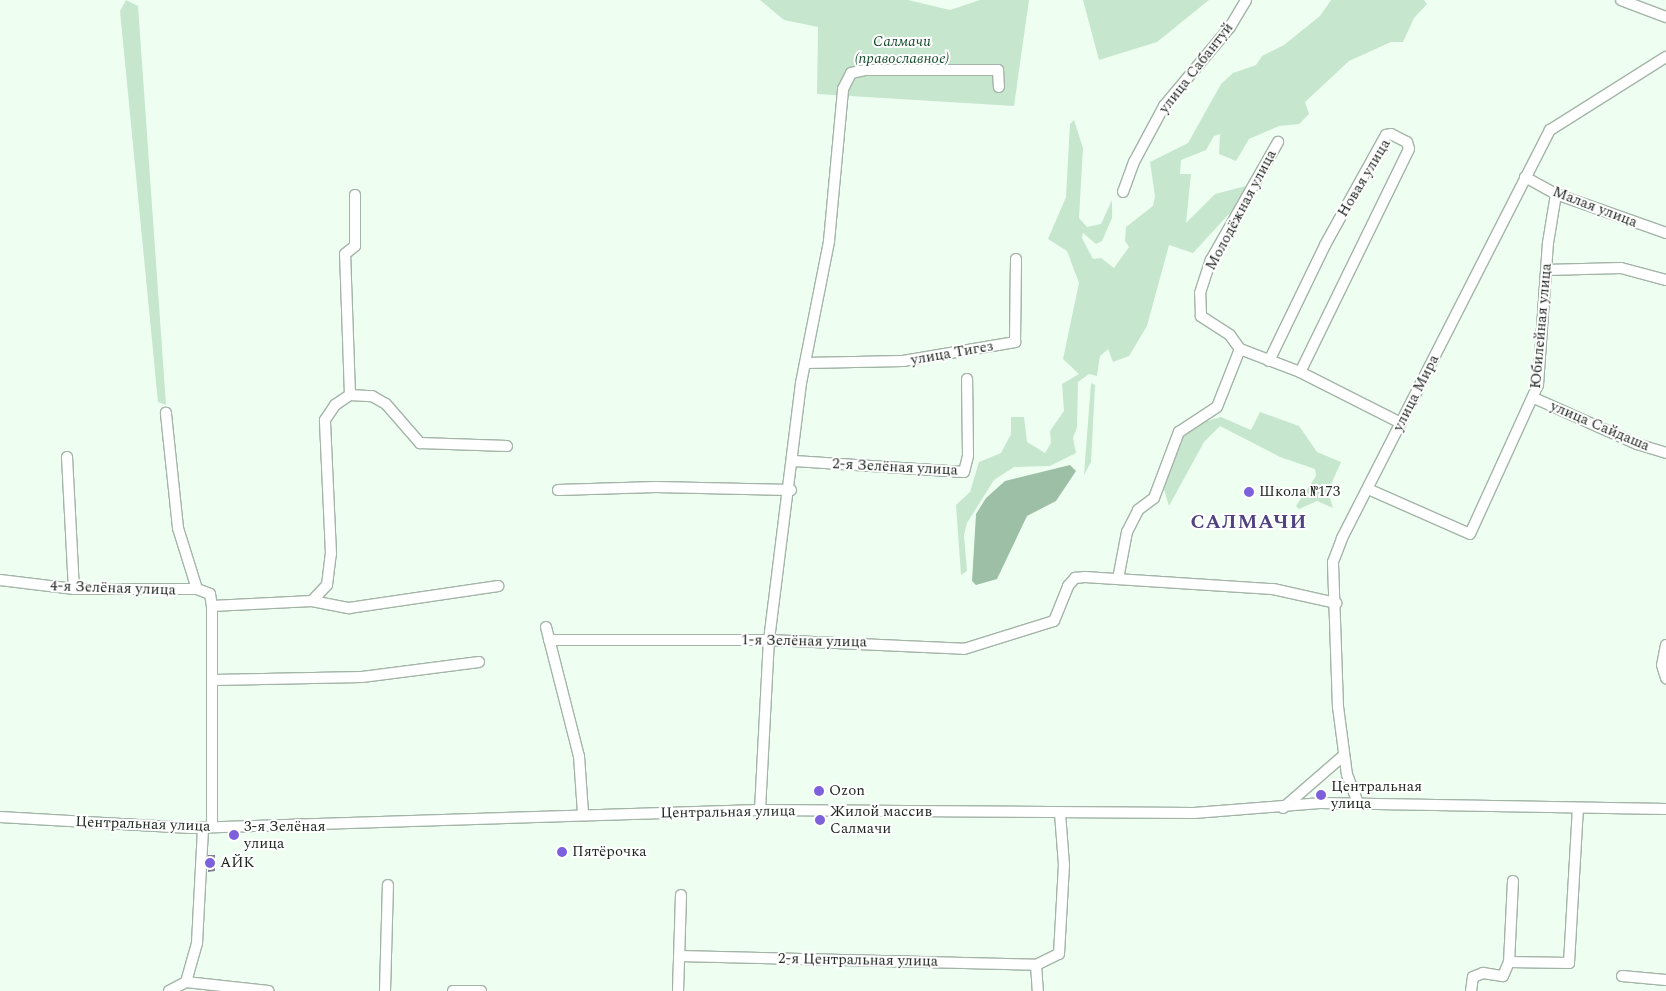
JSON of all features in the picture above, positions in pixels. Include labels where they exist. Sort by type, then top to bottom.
[{"type":"street","name":"улица Сабантуй","points":[[1123,192],[1134,162],[1164,106],[1230,27],[1246,0]]},
{"type":"street","points":[[1621,0],[1652,5],[1666,17]]},
{"type":"street","name":"улица Мира","points":[[1358,803],[1343,756],[1333,562],[1401,423],[1550,130],[1666,57]]},
{"type":"street","points":[[760,810],[770,640],[806,363],[829,241],[843,89],[851,73],[865,70],[998,70],[999,87]]},
{"type":"street","name":"Новая улица","points":[[1269,361],[1325,245],[1386,135],[1391,134],[1407,142],[1409,149],[1300,372]]},
{"type":"street","name":"Молодёжная улица","points":[[1278,142],[1211,260],[1200,293],[1201,316],[1230,336],[1240,349],[1300,372],[1401,423]]},
{"type":"street","name":"Малая улица","points":[[1525,178],[1556,194],[1666,233]]},
{"type":"street","name":"Юбилейная улица","points":[[1368,489],[1470,534],[1534,398],[1546,270],[1556,194]]},
{"type":"street","points":[[350,395],[345,254],[355,246],[355,195]]},
{"type":"street","name":"улица Тигез","points":[[806,363],[904,361],[1015,342],[1016,259]]},
{"type":"street","points":[[1546,270],[1621,268],[1666,280]]},
{"type":"street","points":[[1240,349],[1217,407],[1179,432],[1154,498],[1138,510],[1127,532],[1118,579],[1273,589],[1336,604]]},
{"type":"street","name":"2-я Зелёная улица","points":[[794,461],[964,472],[968,456],[968,379]]},
{"type":"street","points":[[312,601],[327,585],[331,554],[325,420],[335,405],[350,395],[372,396],[386,404],[420,443],[507,446]]},
{"type":"street","name":"улица Сайдаша","points":[[1534,398],[1637,444],[1666,453]]},
{"type":"street","name":"4-я Зелёная улица","points":[[0,580],[74,589],[197,589],[178,528],[166,413]]},
{"type":"street","points":[[68,456],[74,589]]},
{"type":"street","points":[[558,490],[656,487],[791,490]]},
{"type":"street","name":"1-я Зелёная улица","points":[[549,640],[770,640],[964,648],[1054,621],[1068,586],[1075,578],[1118,579]]},
{"type":"street","points":[[212,606],[312,601],[349,608],[498,586]]},
{"type":"street","points":[[186,982],[197,943],[207,827],[214,680],[210,594],[197,589]]},
{"type":"street","points":[[546,627],[579,756],[583,813]]},
{"type":"street","points":[[1666,645],[1662,665],[1666,678]]},
{"type":"street","points":[[214,680],[362,677],[479,662]]},
{"type":"street","points":[[1283,808],[1343,756]]},
{"type":"street","name":"Центральная улица","points":[[0,817],[122,826],[207,827],[583,813],[760,810],[1194,814],[1358,803],[1666,809]]},
{"type":"street","points":[[1510,962],[1569,962],[1578,808]]},
{"type":"street","name":"2-я Центральная улица","points":[[679,956],[1036,965],[1059,954],[1064,865],[1060,813]]},
{"type":"street","points":[[1471,991],[1473,977],[1483,973],[1503,976],[1510,962],[1513,881]]},
{"type":"street","points":[[385,991],[388,885]]},
{"type":"street","points":[[678,991],[681,895]]},
{"type":"street","points":[[1036,965],[1038,991]]},
{"type":"street","points":[[1622,976],[1666,980]]},
{"type":"street","points":[[170,991],[186,982],[269,991]]},
{"type":"street","points":[[453,991],[481,991]]},
{"type":"green space","points":[[126,0],[138,6],[166,405],[158,402],[120,11]]},
{"type":"green space","name":"Салмачи (православное)","points":[[760,0],[908,0],[950,10],[980,0],[1029,0],[1014,106],[817,94],[818,27],[784,20]]},
{"type":"green space","points":[[1083,0],[1209,0],[1157,42],[1099,60]]},
{"type":"green space","points":[[1331,0],[1424,0],[1427,4],[1414,18],[1403,42],[1391,42],[1349,61],[1305,102],[1309,114],[1299,124],[1279,126],[1249,139],[1236,161],[1219,154],[1220,134],[1214,136],[1206,150],[1181,160],[1180,174],[1191,174],[1186,223],[1215,194],[1246,186],[1251,194],[1248,201],[1228,215],[1193,253],[1169,245],[1147,326],[1129,356],[1113,362],[1108,349],[1100,356],[1097,376],[1089,374],[1078,382],[1077,427],[1073,438],[1076,453],[1050,466],[1014,467],[994,480],[967,523],[964,535],[967,571],[961,575],[956,505],[970,492],[979,462],[1001,453],[1011,434],[1011,417],[1024,417],[1027,442],[1045,453],[1051,443],[1050,431],[1064,411],[1062,384],[1079,374],[1063,359],[1079,283],[1067,251],[1048,239],[1066,197],[1070,124],[1074,120],[1083,148],[1079,218],[1087,227],[1101,224],[1112,200],[1112,218],[1102,241],[1096,244],[1083,233],[1082,238],[1093,259],[1101,258],[1114,268],[1129,247],[1125,241],[1126,227],[1153,206],[1155,196],[1150,162],[1188,143],[1221,84],[1233,73],[1256,65],[1262,56],[1284,45],[1320,16]]},
{"type":"green space","points":[[1091,383],[1095,385],[1091,462],[1084,475]]},
{"type":"green space","points":[[1260,412],[1299,426],[1317,452],[1341,462],[1328,491],[1333,508],[1317,501],[1299,509],[1296,506],[1316,476],[1315,469],[1280,457],[1220,426],[1204,442],[1169,506],[1162,483],[1187,427],[1221,417],[1251,430]]},
{"type":"shaded area","points":[[1070,465],[1076,471],[1056,501],[1027,516],[997,579],[976,585],[972,581],[976,514],[986,498],[1005,481]]},
{"type":"building","name":"АЙК","points":[[208,855],[215,855],[215,871],[208,872]]},
{"type":"place","name":"Школа №173","points":[[1249,492]]},
{"type":"place","name":"Ozon","points":[[819,791]]},
{"type":"place","name":"Центральная улица","points":[[1321,795]]},
{"type":"place","name":"Жилой массив Салмачи","points":[[820,820]]},
{"type":"place","name":"3-я Зелёная улица","points":[[234,835]]},
{"type":"place","name":"Пятёрочка","points":[[562,852]]},
{"type":"place","name":"АЙК","points":[[210,863]]},
{"type":"district","name":"САЛМАЧИ","points":[[1249,522]]}]
